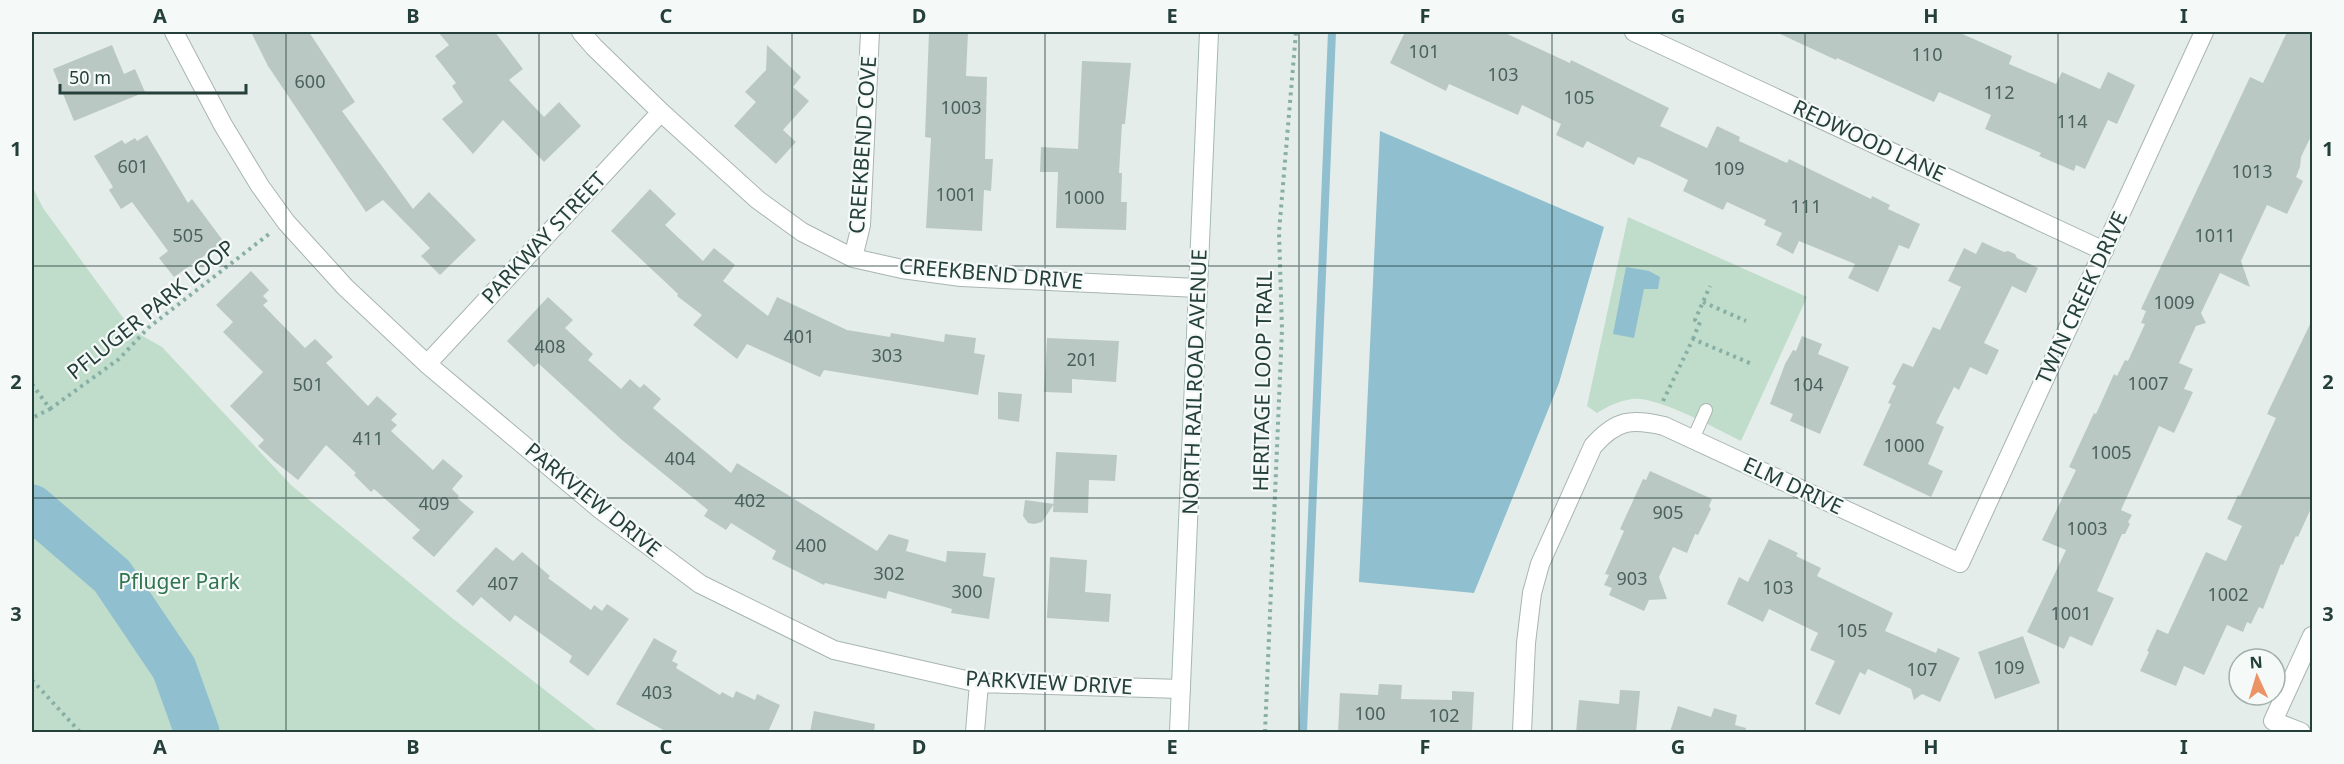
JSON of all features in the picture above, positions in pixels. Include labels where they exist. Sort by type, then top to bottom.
[{"type":"street","name":"PARKVIEW DRIVE","points":[[174,32],[223,125],[285,222],[345,287],[427,364],[600,510],[700,584],[834,650],[979,683],[1181,689]]},
{"type":"street","name":"CREEKBEND DRIVE","points":[[581,32],[661,112],[758,200],[802,232],[854,258],[902,269],[961,276],[1198,288]]},
{"type":"street","name":"CREEKBEND COVE","points":[[854,258],[861,225],[870,32]]},
{"type":"street","name":"NORTH RAILROAD AVENUE","points":[[1179,732],[1209,32]]},
{"type":"street","name":"REDWOOD LANE","points":[[1634,32],[2104,251]]},
{"type":"street","name":"TWIN CREEK DRIVE","points":[[1960,563],[2204,32]]},
{"type":"street","name":"PARKWAY STREET","points":[[427,364],[661,112]]},
{"type":"street","name":"ELM DRIVE","points":[[1522,732],[1529,616],[1540,564],[1593,446],[1606,431],[1623,422],[1644,421],[1664,426],[1960,563]]},
{"type":"street","points":[[2301,732],[2273,721],[2313,636]]},
{"type":"street","points":[[975,732],[979,683]]},
{"type":"lane","points":[[1693,439],[1706,410]]},
{"type":"path","name":"HERITAGE LOOP TRAIL","points":[[1265,732],[1282,329],[1280,232],[1296,32]]},
{"type":"path","name":"PFLUGER PARK LOOP","points":[[32,418],[50,409],[119,359],[148,328],[270,233]]},
{"type":"path","points":[[1663,401],[1700,322],[1695,320],[1710,286]]},
{"type":"path","points":[[1703,302],[1746,321]]},
{"type":"path","points":[[1693,339],[1752,364]]},
{"type":"path","points":[[32,384],[50,409]]},
{"type":"path","points":[[32,680],[80,732]]},
{"type":"green space","name":"Pfluger Park","points":[[32,186],[43,208],[132,330],[162,347],[291,485],[452,618],[599,732],[32,732]]},
{"type":"green space","points":[[1628,217],[1807,297],[1741,441],[1687,414],[1643,399],[1623,401],[1597,413],[1587,406]]},
{"type":"water","points":[[1380,131],[1604,227],[1559,383],[1474,593],[1359,582]]},
{"type":"water","points":[[1626,267],[1649,271],[1660,277],[1658,289],[1644,289],[1634,338],[1613,334]]},
{"type":"building","points":[[251,32],[309,32],[355,102],[342,111],[413,209],[429,192],[476,240],[440,275],[421,256],[430,248],[383,200],[366,212],[268,66]]},
{"type":"building","points":[[438,32],[495,32],[523,69],[509,80],[544,117],[559,102],[581,126],[544,162],[503,120],[473,154],[442,119],[463,102],[452,86],[456,83],[435,56],[449,45]]},
{"type":"building","points":[[929,32],[968,32],[966,76],[987,77],[985,159],[993,159],[991,191],[984,190],[982,231],[926,228],[931,138],[925,137]]},
{"type":"building","points":[[1405,32],[1503,32],[1570,63],[1571,60],[1669,108],[1660,126],[1707,148],[1717,126],[1740,137],[1739,141],[1787,163],[1789,159],[1871,199],[1872,196],[1890,205],[1888,209],[1920,224],[1909,249],[1899,245],[1878,292],[1848,278],[1855,264],[1799,241],[1793,254],[1776,245],[1782,233],[1764,225],[1766,220],[1727,202],[1723,210],[1683,191],[1688,180],[1649,161],[1638,157],[1634,165],[1587,141],[1583,148],[1556,135],[1561,124],[1522,105],[1518,115],[1449,84],[1446,91],[1390,63]]},
{"type":"building","points":[[1776,32],[1958,32],[2012,56],[2009,64],[2056,84],[2062,72],[2100,89],[2108,72],[2135,85],[2117,124],[2108,120],[2085,169],[2076,165],[2074,171],[2039,156],[2041,153],[1985,129],[1991,115],[1939,92],[1934,102]]},
{"type":"building","points":[[2287,32],[2313,32],[2313,132],[2301,157],[2296,177],[2303,181],[2287,214],[2267,205],[2241,261],[2250,287],[2220,273],[2201,313],[2206,323],[2196,326],[2179,363],[2193,369],[2184,389],[2193,392],[2174,433],[2159,426],[2121,510],[2132,515],[2128,522],[2130,524],[2125,534],[2122,534],[2097,591],[2114,598],[2092,646],[2070,636],[2064,649],[2027,632],[2066,550],[2042,540],[2076,470],[2069,467],[2094,413],[2096,414],[2114,374],[2117,376],[2125,360],[2128,361],[2145,324],[2141,323],[2146,311],[2141,309],[2250,77],[2263,83]]},
{"type":"building","points":[[112,45],[124,74],[135,69],[145,92],[74,121],[53,69]]},
{"type":"building","points":[[767,45],[801,77],[793,87],[809,101],[783,130],[796,142],[776,164],[734,126],[756,102],[745,92],[766,70]]},
{"type":"building","points":[[1082,61],[1131,63],[1125,124],[1122,124],[1119,173],[1122,173],[1121,202],[1127,202],[1126,230],[1056,228],[1058,172],[1040,172],[1041,147],[1078,149]]},
{"type":"building","points":[[147,135],[188,203],[192,199],[224,242],[174,277],[159,258],[168,251],[132,202],[121,209],[109,190],[113,187],[94,156],[122,140],[125,144]]},
{"type":"building","points":[[650,189],[676,214],[665,225],[703,261],[714,248],[735,265],[723,281],[768,316],[777,297],[847,330],[890,337],[891,333],[944,342],[945,334],[976,338],[974,353],[985,355],[978,395],[824,370],[820,377],[747,344],[737,359],[693,325],[702,315],[677,296],[678,294],[611,231]]},
{"type":"building","points":[[1982,242],[2004,252],[2015,254],[2017,258],[2038,268],[2026,293],[2012,286],[1984,343],[1999,350],[1987,375],[1970,367],[1959,390],[1954,387],[1936,423],[1944,427],[1928,464],[1943,471],[1931,497],[1863,465],[1891,404],[1888,403],[1896,386],[1892,384],[1903,363],[1913,367],[1933,327],[1940,330],[1961,287],[1948,281],[1964,248],[1976,254]]},
{"type":"building","points":[[251,271],[269,290],[263,296],[268,301],[263,305],[305,348],[315,339],[333,357],[326,363],[368,406],[377,396],[397,414],[391,420],[397,425],[391,431],[433,470],[443,459],[463,476],[452,489],[459,496],[457,498],[474,512],[434,557],[412,538],[420,530],[374,489],[371,492],[354,475],[356,473],[326,445],[298,480],[258,446],[264,440],[230,406],[263,372],[223,332],[233,322],[216,305]]},
{"type":"building","points":[[548,297],[573,320],[565,328],[593,354],[588,360],[621,389],[630,379],[640,388],[644,384],[661,399],[653,408],[731,473],[737,463],[877,551],[889,534],[909,540],[906,551],[946,562],[947,551],[986,553],[983,576],[995,578],[989,619],[951,613],[952,609],[888,591],[886,599],[825,583],[824,585],[772,559],[776,551],[731,523],[726,530],[704,516],[708,510],[622,440],[538,363],[534,367],[507,341]]},
{"type":"building","points":[[2313,318],[2313,504],[2298,537],[2296,536],[2283,565],[2281,564],[2263,609],[2259,607],[2251,624],[2247,622],[2243,632],[2227,625],[2204,675],[2184,666],[2176,686],[2140,671],[2157,629],[2168,634],[2206,552],[2226,561],[2242,526],[2227,519],[2276,418],[2267,414]]},
{"type":"building","points":[[1802,336],[1822,344],[1818,354],[1849,367],[1820,434],[1790,421],[1793,414],[1770,404],[1785,364],[1793,350],[1796,351]]},
{"type":"building","points":[[1047,338],[1119,341],[1116,382],[1072,379],[1072,393],[1044,392]]},
{"type":"building","points":[[998,392],[1022,394],[1019,422],[998,419]]},
{"type":"building","points":[[1056,452],[1117,455],[1115,481],[1089,480],[1088,513],[1053,512]]},
{"type":"building","points":[[1650,471],[1712,499],[1709,506],[1711,509],[1698,535],[1695,534],[1687,553],[1673,547],[1659,577],[1667,599],[1649,600],[1644,611],[1609,595],[1612,588],[1604,585],[1609,575],[1605,574],[1624,531],[1620,529],[1643,479],[1646,480]]},
{"type":"building","points":[[1025,500],[1054,504],[1042,522],[1034,524],[1028,523],[1023,516]]},
{"type":"building","points":[[1769,539],[1798,553],[1796,556],[1821,568],[1817,576],[1893,613],[1885,631],[1936,653],[1938,648],[1960,658],[1940,702],[1922,694],[1914,700],[1911,689],[1868,669],[1865,675],[1860,672],[1840,715],[1815,704],[1835,661],[1810,650],[1818,633],[1769,609],[1763,622],[1727,604],[1739,577],[1748,582]]},
{"type":"building","points":[[496,547],[513,561],[522,552],[550,576],[548,578],[591,610],[594,605],[602,611],[607,604],[629,619],[588,676],[569,662],[572,656],[515,615],[510,622],[481,597],[473,606],[456,591]]},
{"type":"building","points":[[1050,557],[1087,560],[1085,592],[1111,594],[1109,622],[1047,618]]},
{"type":"building","points":[[2023,636],[2040,683],[1995,699],[1978,652]]},
{"type":"building","points":[[654,638],[677,651],[672,661],[678,664],[676,668],[720,695],[722,692],[733,698],[736,691],[755,700],[757,694],[780,705],[768,732],[667,732],[616,704]]},
{"type":"building","points":[[1379,684],[1402,685],[1401,699],[1452,700],[1452,691],[1474,692],[1472,732],[1338,732],[1340,693],[1378,695]]},
{"type":"building","points":[[1620,690],[1640,691],[1636,732],[1576,732],[1579,700],[1619,704]]},
{"type":"building","points":[[1678,706],[1711,717],[1714,708],[1737,715],[1735,725],[1746,728],[1745,732],[1670,732]]},
{"type":"building","points":[[814,711],[875,724],[874,732],[810,732]]},
{"type":"waterway","points":[[1303,732],[1332,32]]},
{"type":"waterway","points":[[32,507],[112,576],[174,668],[197,732]]}]
